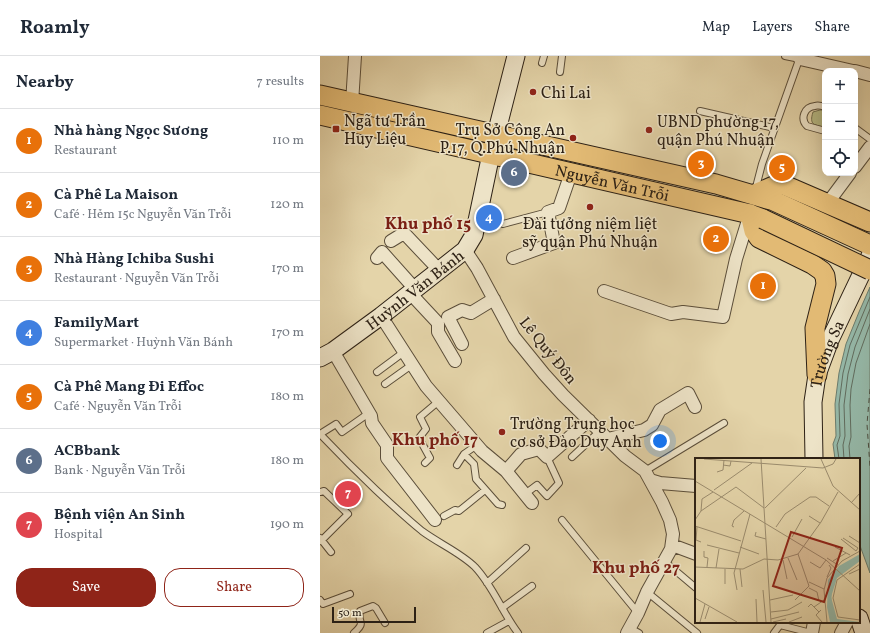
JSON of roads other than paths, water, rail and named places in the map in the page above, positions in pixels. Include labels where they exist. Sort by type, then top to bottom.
[{"type":"main road","name":"Nguyễn Văn Trỗi","points":[[320,95],[755,194],[774,201],[870,245]]},
{"type":"main road","name":"Nguyễn Văn Trỗi","points":[[320,115],[757,216],[870,270]]},
{"type":"main road","points":[[755,194],[773,186],[781,185],[870,221]]},
{"type":"main road","points":[[757,216],[754,232],[759,238],[812,264],[822,271],[825,276],[826,284],[814,328],[817,375]]},
{"type":"street","points":[[352,103],[355,56]]},
{"type":"street","points":[[496,135],[516,56]]},
{"type":"street","points":[[800,58],[842,68]]},
{"type":"street","points":[[858,72],[870,75]]},
{"type":"street","name":"Huỳnh Văn Bánh","points":[[326,354],[381,316],[465,250],[474,235],[496,135]]},
{"type":"street","points":[[858,162],[870,147]]},
{"type":"street","points":[[513,258],[554,243],[548,212],[559,208],[571,173]]},
{"type":"street","points":[[826,204],[848,176]]},
{"type":"street","points":[[604,291],[671,314],[683,312],[722,317],[736,259],[757,216]]},
{"type":"street","points":[[390,241],[404,233],[439,270]]},
{"type":"street","name":"Lê Quý Ðôn","points":[[465,250],[477,268],[514,337],[544,374],[588,420],[647,475]]},
{"type":"street","points":[[377,258],[382,252],[438,323],[438,332],[455,361]]},
{"type":"street","name":"Trường Sa","points":[[814,458],[813,402],[817,375],[830,340],[870,256]]},
{"type":"street","points":[[462,344],[448,317],[462,310],[471,312],[494,299]]},
{"type":"street","points":[[381,316],[426,386],[482,451],[506,471],[528,499]]},
{"type":"street","points":[[326,354],[369,413],[372,423],[387,445],[387,458],[440,518]]},
{"type":"street","points":[[604,435],[644,430],[652,425],[660,410],[688,393],[695,407]]},
{"type":"street","points":[[506,471],[521,454],[539,449],[547,457],[588,420]]},
{"type":"street","points":[[647,475],[660,483],[695,486]]},
{"type":"street","points":[[632,631],[647,592],[672,545],[673,534],[670,520],[647,475]]},
{"type":"street","points":[[672,545],[695,554]]},
{"type":"street","points":[[860,621],[864,633]]},
{"type":"street","points":[[811,633],[814,623]]},
{"type":"street","points":[[842,633],[847,623]]},
{"type":"lane","points":[[560,72],[562,56]]},
{"type":"lane","points":[[755,194],[758,176],[800,58],[785,56]]},
{"type":"lane","points":[[822,106],[816,105],[811,107],[806,111],[803,118],[807,126],[822,130]]},
{"type":"lane","points":[[700,111],[774,128]]},
{"type":"lane","points":[[858,130],[870,139]]},
{"type":"lane","points":[[504,224],[548,212]]},
{"type":"lane","points":[[377,372],[404,352]]},
{"type":"lane","points":[[385,384],[412,364]]},
{"type":"lane","points":[[425,463],[430,458],[419,438],[426,429],[420,417],[439,401]]},
{"type":"lane","points":[[369,413],[342,432],[336,424],[320,434],[400,513],[438,543],[459,554],[474,566],[487,583],[518,633]]},
{"type":"lane","points":[[647,475],[724,423]]},
{"type":"lane","points":[[572,457],[604,435]]},
{"type":"lane","points":[[457,465],[464,454],[477,445]]},
{"type":"lane","points":[[464,454],[474,464],[476,479],[498,504],[502,505]]},
{"type":"lane","points":[[528,499],[537,485],[547,496],[559,483],[547,457]]},
{"type":"lane","points":[[440,518],[455,510],[459,511],[485,490]]},
{"type":"lane","points":[[320,492],[324,491],[348,514],[321,539],[331,552]]},
{"type":"lane","points":[[562,520],[638,613]]},
{"type":"lane","points":[[487,583],[526,548]]},
{"type":"lane","points":[[664,561],[695,587]]},
{"type":"lane","points":[[502,608],[532,586]]},
{"type":"lane","points":[[647,592],[697,633]]},
{"type":"lane","points":[[320,600],[323,604],[350,594]]},
{"type":"lane","points":[[354,633],[362,623],[360,611],[372,606],[376,608],[385,623]]},
{"type":"lane","points":[[487,633],[509,620]]},
{"type":"lane","points":[[774,633],[780,625],[811,633]]},
{"type":"water","points":[[870,287],[870,573],[860,546],[860,458],[835,458],[833,444],[836,436],[835,404],[839,373],[846,344]]},
{"type":"place","name":"Chi Lai","points":[[533,92]]},
{"type":"place","name":"Ngã tư Trần Huy Liệu","points":[[336,129]]},
{"type":"place","name":"UBND phường 17, quận Phú Nhuận","points":[[649,130]]},
{"type":"place","name":"Trụ Sở Công An P.17, Q.Phú Nhuận","points":[[573,138]]},
{"type":"place","name":"Nhà Hàng Ichiba Sushi","points":[[701,164]]},
{"type":"place","name":"Cà Phê Mang Đi Effoc","points":[[782,168]]},
{"type":"place","name":"ACBbank","points":[[514,173]]},
{"type":"place","name":"Đài tưởng niệm liệt sỹ quận Phú Nhuận","points":[[590,207]]},
{"type":"place","name":"FamilyMart","points":[[489,218]]},
{"type":"place","name":"Cà Phê La Maison","points":[[716,239]]},
{"type":"place","name":"Nhà hàng Ngọc Sương","points":[[763,286]]},
{"type":"place","name":"Trường Trung học cơ sở Đào Duy Anh","points":[[502,432]]},
{"type":"place","name":"Bệnh viện An Sinh","points":[[348,494]]},
{"type":"district","name":"Khu phố 15","points":[[428,223]]},
{"type":"district","name":"Khu phố 17","points":[[435,439]]},
{"type":"district","name":"Khu phố 27","points":[[636,567]]}]
